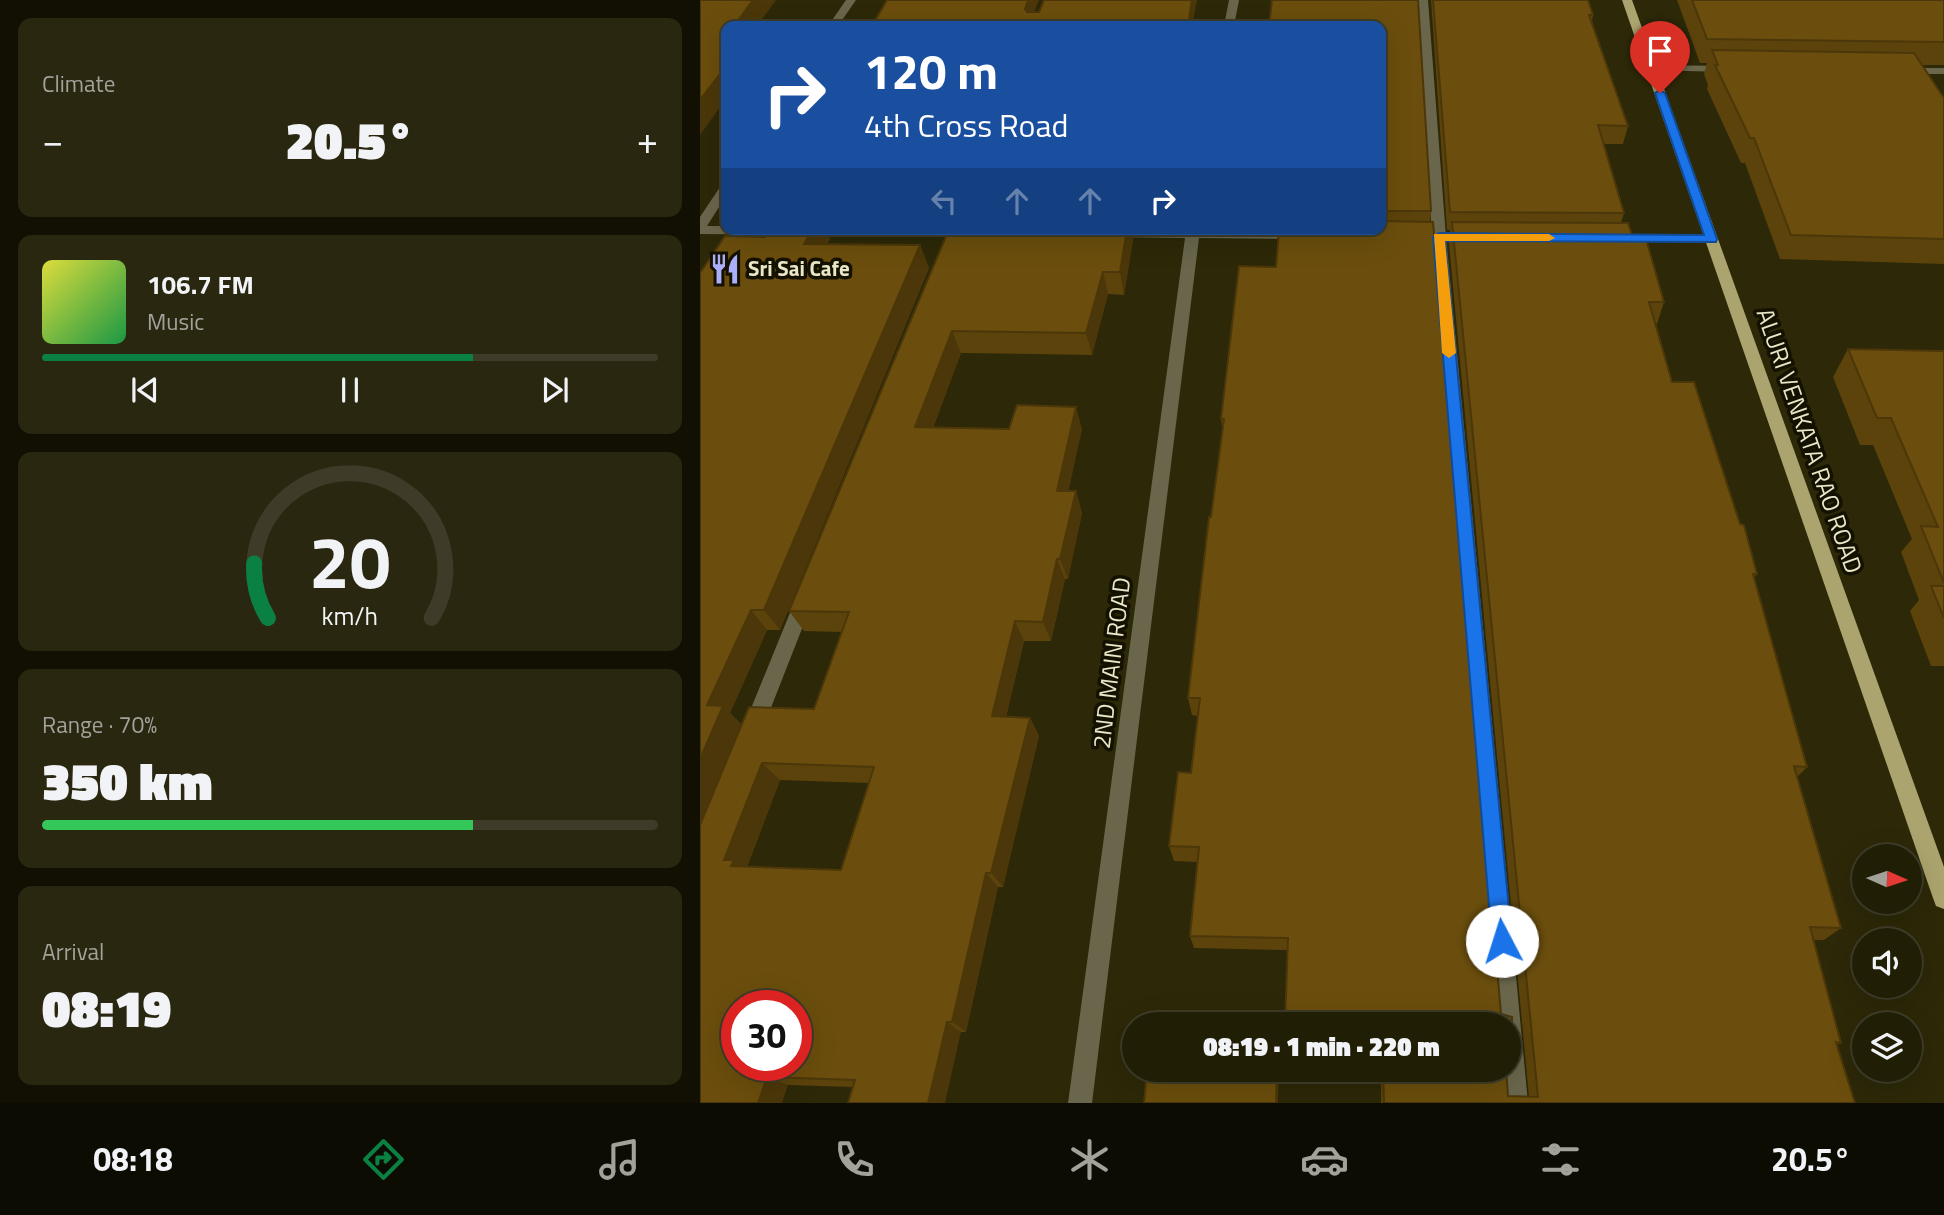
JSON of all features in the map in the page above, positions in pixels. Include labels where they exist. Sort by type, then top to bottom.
[{"type":"main road","name":"ALURI VENKATA RAO ROAD","points":[[1627,0],[1944,898]]},
{"type":"street","points":[[837,21],[851,0]]},
{"type":"street","points":[[1230,21],[1234,0]]},
{"type":"street","points":[[1423,0],[1439,237],[1516,1103]]},
{"type":"street","points":[[1651,68],[1746,69]]},
{"type":"street","points":[[1883,71],[1944,71]]},
{"type":"street","points":[[1910,71],[1917,83]]},
{"type":"street","points":[[700,228],[721,195]]},
{"type":"street","points":[[700,228],[721,229]]},
{"type":"street","name":"2ND MAIN ROAD","points":[[1080,1103],[1191,235]]},
{"type":"street","points":[[1602,238],[1711,239]]},
{"type":"street","points":[[747,743],[814,577]]},
{"type":"building","points":[[700,0],[753,0],[738,21],[721,21],[721,73],[700,100]]},
{"type":"building","points":[[887,0],[1028,0],[1025,9],[1027,12],[1039,12],[1044,0],[1192,0],[1189,21],[875,21]]},
{"type":"building","points":[[1272,0],[1418,0],[1431,211],[1386,211],[1386,21],[1270,21]]},
{"type":"building","points":[[1433,0],[1588,0],[1593,15],[1589,15],[1628,126],[1598,125],[1624,213],[1450,212]]},
{"type":"building","points":[[1692,0],[1944,0],[1944,42],[1707,39]]},
{"type":"building","points":[[1712,50],[1914,53],[1944,98],[1944,239],[1791,235],[1754,138],[1750,138],[1715,65],[1718,65]]},
{"type":"building","points":[[1386,221],[1433,222],[1501,1012],[1285,1012],[1288,938],[1190,936],[1199,847],[1169,846],[1178,772],[1191,773],[1200,698],[1188,698],[1209,517],[1224,419],[1221,419],[1239,266],[1276,267],[1279,235],[1386,235]]},
{"type":"building","points":[[1452,222],[1628,223],[1632,235],[1645,235],[1664,302],[1649,302],[1672,382],[1694,382],[1740,524],[1744,525],[1757,574],[1753,574],[1807,767],[1794,766],[1841,928],[1810,927],[1841,1043],[1836,1042],[1855,1103],[1384,1103],[1383,1082],[1507,1082],[1508,1096],[1538,1097]]},
{"type":"building","points":[[809,235],[804,244],[920,245],[764,610],[751,610],[707,705],[723,706],[700,759],[700,273],[725,236]]},
{"type":"building","points":[[946,235],[1126,235],[1120,272],[1103,272],[1086,333],[952,331],[915,427],[1009,429],[1017,405],[1076,407],[1057,491],[1076,491],[1043,622],[1015,621],[992,716],[1030,718],[991,873],[986,873],[952,1022],[947,1022],[928,1103],[848,1103],[855,1080],[812,1079],[812,990],[721,990],[721,1081],[766,1081],[758,1103],[700,1103],[700,825],[749,707],[814,709],[849,612],[789,611]],"holes":[[[762,763],[874,767],[841,870],[731,866],[734,860],[724,860]]]},
{"type":"building","points":[[1848,349],[1944,351],[1944,583],[1921,526],[1938,527],[1891,418],[1877,418]]},
{"type":"building","points":[[1931,586],[1944,586],[1944,618]]},
{"type":"building","points":[[1146,1082],[1277,1082],[1276,1103],[1144,1103]]},
{"type":"slow traffic","points":[[1449,353],[1439,237],[1549,238]]},
{"type":"place","name":"Sri Sai Cafe","points":[[725,269]]},
{"type":"route","points":[[1502,941],[1439,237],[1711,239],[1660,93]]}]
